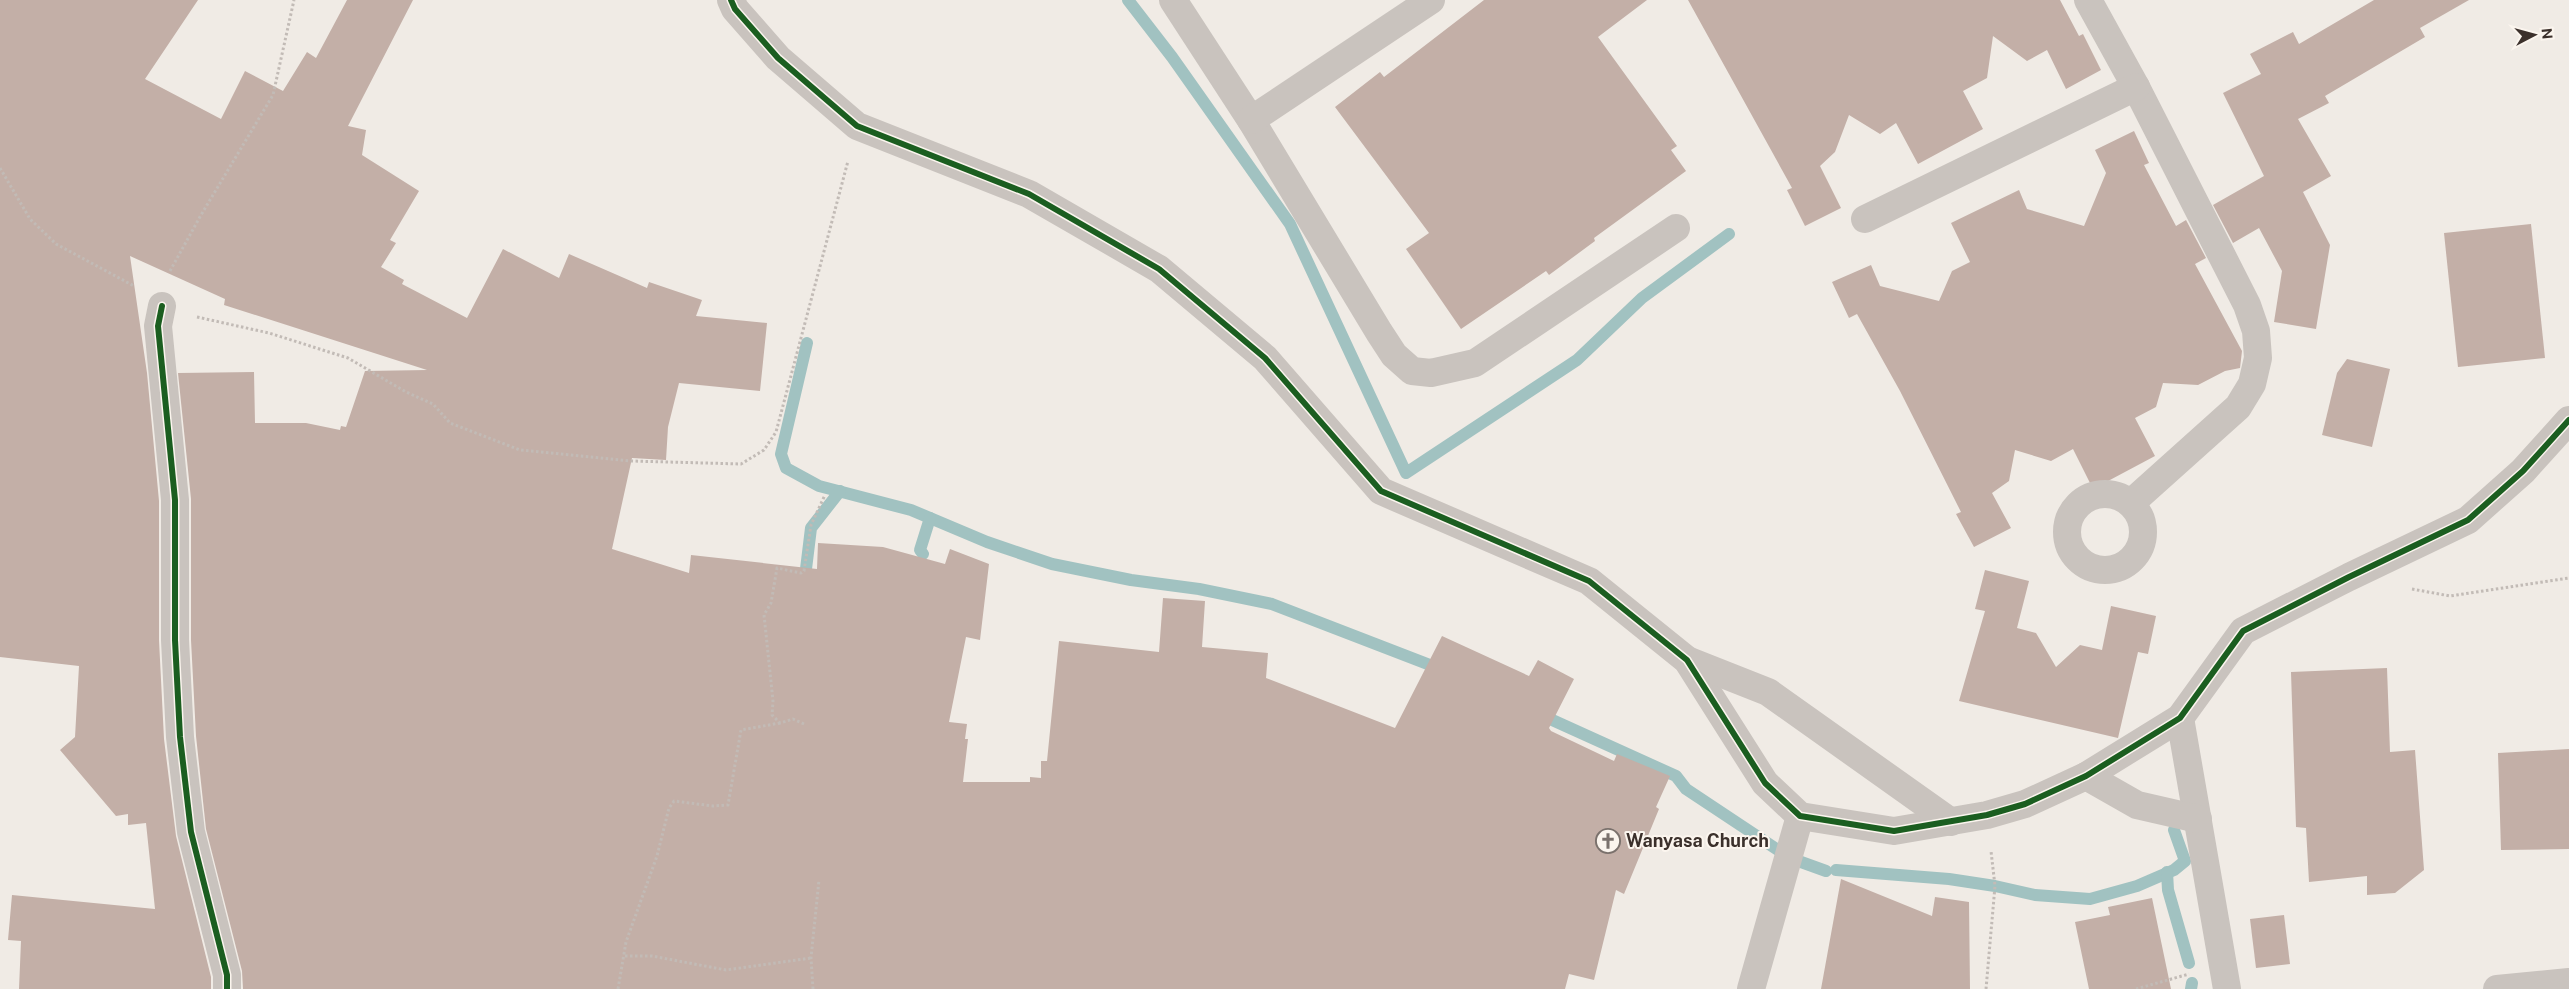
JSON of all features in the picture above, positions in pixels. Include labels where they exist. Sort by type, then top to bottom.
[{"type":"street","points":[[731,0],[736,9],[778,58],[857,126],[1030,194],[1159,269],[1265,358],[1381,491],[1589,581],[1687,660],[1768,692],[1951,822]]},
{"type":"street","points":[[1173,0],[1251,120],[1379,332],[1394,354],[1412,371],[1431,373],[1475,363],[1676,228]]},
{"type":"street","points":[[1251,120],[1431,0]]},
{"type":"street","points":[[2088,0],[2136,87],[2247,305],[2256,331],[2258,358],[2252,384],[2238,407],[2131,504]]},
{"type":"street","points":[[1865,219],[2136,87]]},
{"type":"street","points":[[162,306],[158,326],[174,500],[175,640],[180,737],[191,832],[227,974],[227,989]]},
{"type":"street","points":[[1687,660],[1765,783],[1800,816],[1894,831],[1987,815],[2025,804],[2086,776],[2180,718],[2243,631],[2349,577],[2468,520],[2523,471],[2569,420]]},
{"type":"street","points":[[2180,718],[2225,976]]},
{"type":"street","points":[[2086,776],[2137,805],[2198,819]]},
{"type":"street","points":[[1751,989],[1800,816]]},
{"type":"street","points":[[2497,989],[2569,982]]},
{"type":"path","points":[[162,306],[170,269],[273,96],[294,0]]},
{"type":"path","points":[[0,168],[30,218],[56,244],[146,292],[162,306],[182,314],[269,333],[348,358],[406,392],[433,404],[450,423],[520,450],[631,461],[741,464],[764,450],[776,432],[857,126]]},
{"type":"path","points":[[780,723],[772,715],[773,701],[764,615],[771,602],[777,568],[801,573],[804,571],[811,525],[825,495]]},
{"type":"path","points":[[2404,587],[2450,596],[2569,578]]},
{"type":"path","points":[[618,989],[626,942],[656,856],[669,808],[674,801],[712,806],[728,805],[741,730],[793,719],[804,724]]},
{"type":"path","points":[[1986,989],[1995,886],[1987,815]]},
{"type":"path","points":[[813,989],[812,958],[819,880]]},
{"type":"path","points":[[625,956],[652,956],[726,970],[812,958]]},
{"type":"path","points":[[2136,989],[2225,976]]},
{"type":"building","points":[[0,0],[198,0],[145,79],[221,119],[245,71],[283,91],[307,52],[316,58],[347,0],[413,0],[348,126],[366,130],[362,155],[419,191],[390,240],[396,243],[381,267],[404,280],[402,284],[467,318],[503,249],[559,278],[569,254],[647,288],[649,282],[702,300],[696,316],[767,323],[760,391],[679,383],[668,427],[666,460],[632,458],[612,549],[689,573],[691,555],[817,569],[818,543],[883,547],[945,564],[950,549],[989,564],[980,640],[966,637],[949,722],[967,724],[965,739],[968,739],[963,782],[1030,782],[1030,777],[1041,778],[1041,761],[1047,761],[1059,641],[1159,652],[1163,598],[1205,601],[1202,647],[1268,653],[1266,678],[1395,728],[1442,636],[1529,676],[1538,660],[1574,679],[1549,728],[1551,731],[1614,761],[1617,754],[1670,776],[1656,807],[1659,809],[1624,894],[1616,890],[1594,980],[1569,974],[1565,989],[243,989],[242,971],[206,829],[196,736],[191,640],[191,499],[178,373],[254,372],[255,423],[306,423],[340,430],[341,426],[346,427],[365,371],[427,370],[224,305],[225,299],[130,256],[147,373],[159,501],[159,640],[164,739],[176,836],[211,977],[211,989],[19,989],[21,941],[8,940],[12,895],[155,909],[146,823],[128,825],[128,814],[116,816],[60,750],[75,737],[79,666],[0,657]]},
{"type":"building","points":[[1484,0],[1647,0],[1598,37],[1677,146],[1671,150],[1686,171],[1594,238],[1595,241],[1549,275],[1546,271],[1461,329],[1406,249],[1429,233],[1335,107],[1380,72],[1384,77]]},
{"type":"building","points":[[1688,0],[2060,0],[2079,36],[2083,34],[2101,70],[2066,89],[2047,50],[2027,61],[1993,36],[1987,78],[1963,91],[1983,129],[1918,164],[1896,123],[1880,134],[1849,115],[1835,152],[1820,166],[1841,208],[1805,226],[1787,190],[1792,188]]},
{"type":"building","points":[[2374,0],[2469,0],[2420,28],[2425,37],[2325,96],[2329,103],[2298,119],[2331,176],[2303,192],[2330,245],[2316,329],[2274,322],[2282,271],[2259,228],[2233,243],[2213,205],[2264,176],[2223,93],[2261,74],[2250,54],[2293,32],[2299,44]]},
{"type":"building","points":[[2134,131],[2149,163],[2144,165],[2176,226],[2186,220],[2206,258],[2195,264],[2242,351],[2240,368],[2225,371],[2198,385],[2163,383],[2156,407],[2135,418],[2155,456],[2093,489],[2073,449],[2051,461],[2015,450],[2009,481],[1992,493],[2011,528],[1974,547],[1956,514],[1961,512],[1900,391],[1857,314],[1849,318],[1832,282],[1871,265],[1880,286],[1939,301],[1952,271],[1970,262],[1951,223],[2019,190],[2027,209],[2084,226],[2106,173],[2095,150]]},
{"type":"building","points":[[2531,224],[2545,358],[2458,367],[2444,233]]},
{"type":"building","points":[[2347,359],[2390,369],[2372,447],[2322,435],[2337,373]]},
{"type":"building","points":[[1985,570],[2029,581],[2017,628],[2036,633],[2056,667],[2080,645],[2102,650],[2111,606],[2156,616],[2148,654],[2138,652],[2118,738],[1959,701],[1985,611],[1975,609]]},
{"type":"building","points":[[2387,668],[2390,752],[2415,750],[2424,870],[2395,893],[2367,895],[2367,876],[2309,882],[2306,828],[2296,827],[2291,672]]},
{"type":"building","points":[[2569,749],[2569,849],[2501,850],[2498,753]]},
{"type":"building","points":[[1841,879],[1932,916],[1935,897],[1969,902],[1970,989],[1821,989]]},
{"type":"building","points":[[2152,898],[2171,989],[2089,989],[2075,922],[2110,915],[2108,907]]},
{"type":"building","points":[[2284,915],[2290,964],[2256,968],[2250,919]]},
{"type":"waterway","points":[[1128,0],[1172,57],[1290,224],[1406,473],[1577,360],[1642,298],[1729,234]]},
{"type":"waterway","points":[[807,343],[781,454],[786,468],[819,486],[911,510],[987,542],[1052,564],[1131,580],[1199,589],[1272,604],[1443,670]]},
{"type":"waterway","points":[[809,581],[806,569],[811,528],[840,491]]},
{"type":"waterway","points":[[923,554],[920,550],[930,518]]},
{"type":"waterway","points":[[1539,714],[1676,776],[1686,789],[1790,858],[1826,871]]},
{"type":"waterway","points":[[1836,870],[1949,879],[1995,886],[2035,895],[2090,899],[2137,886],[2174,870],[2185,861],[2174,830]]},
{"type":"waterway","points":[[2167,872],[2168,890],[2189,963]]},
{"type":"waterway","points":[[2191,989],[2192,983]]},
{"type":"cycle path","points":[[731,0],[735,9],[778,58],[857,126],[1029,194],[1159,269],[1265,358],[1381,491],[1589,581],[1687,660],[1765,783],[1800,816],[1894,831],[1987,815],[2025,804],[2086,776],[2180,718],[2243,631],[2349,577],[2468,520],[2523,471],[2569,420]]},
{"type":"cycle path","points":[[162,306],[158,326],[175,500],[175,640],[180,737],[191,832],[227,975],[227,989]]},
{"type":"place","name":"Wanyasa Church","points":[[1608,841]]}]
